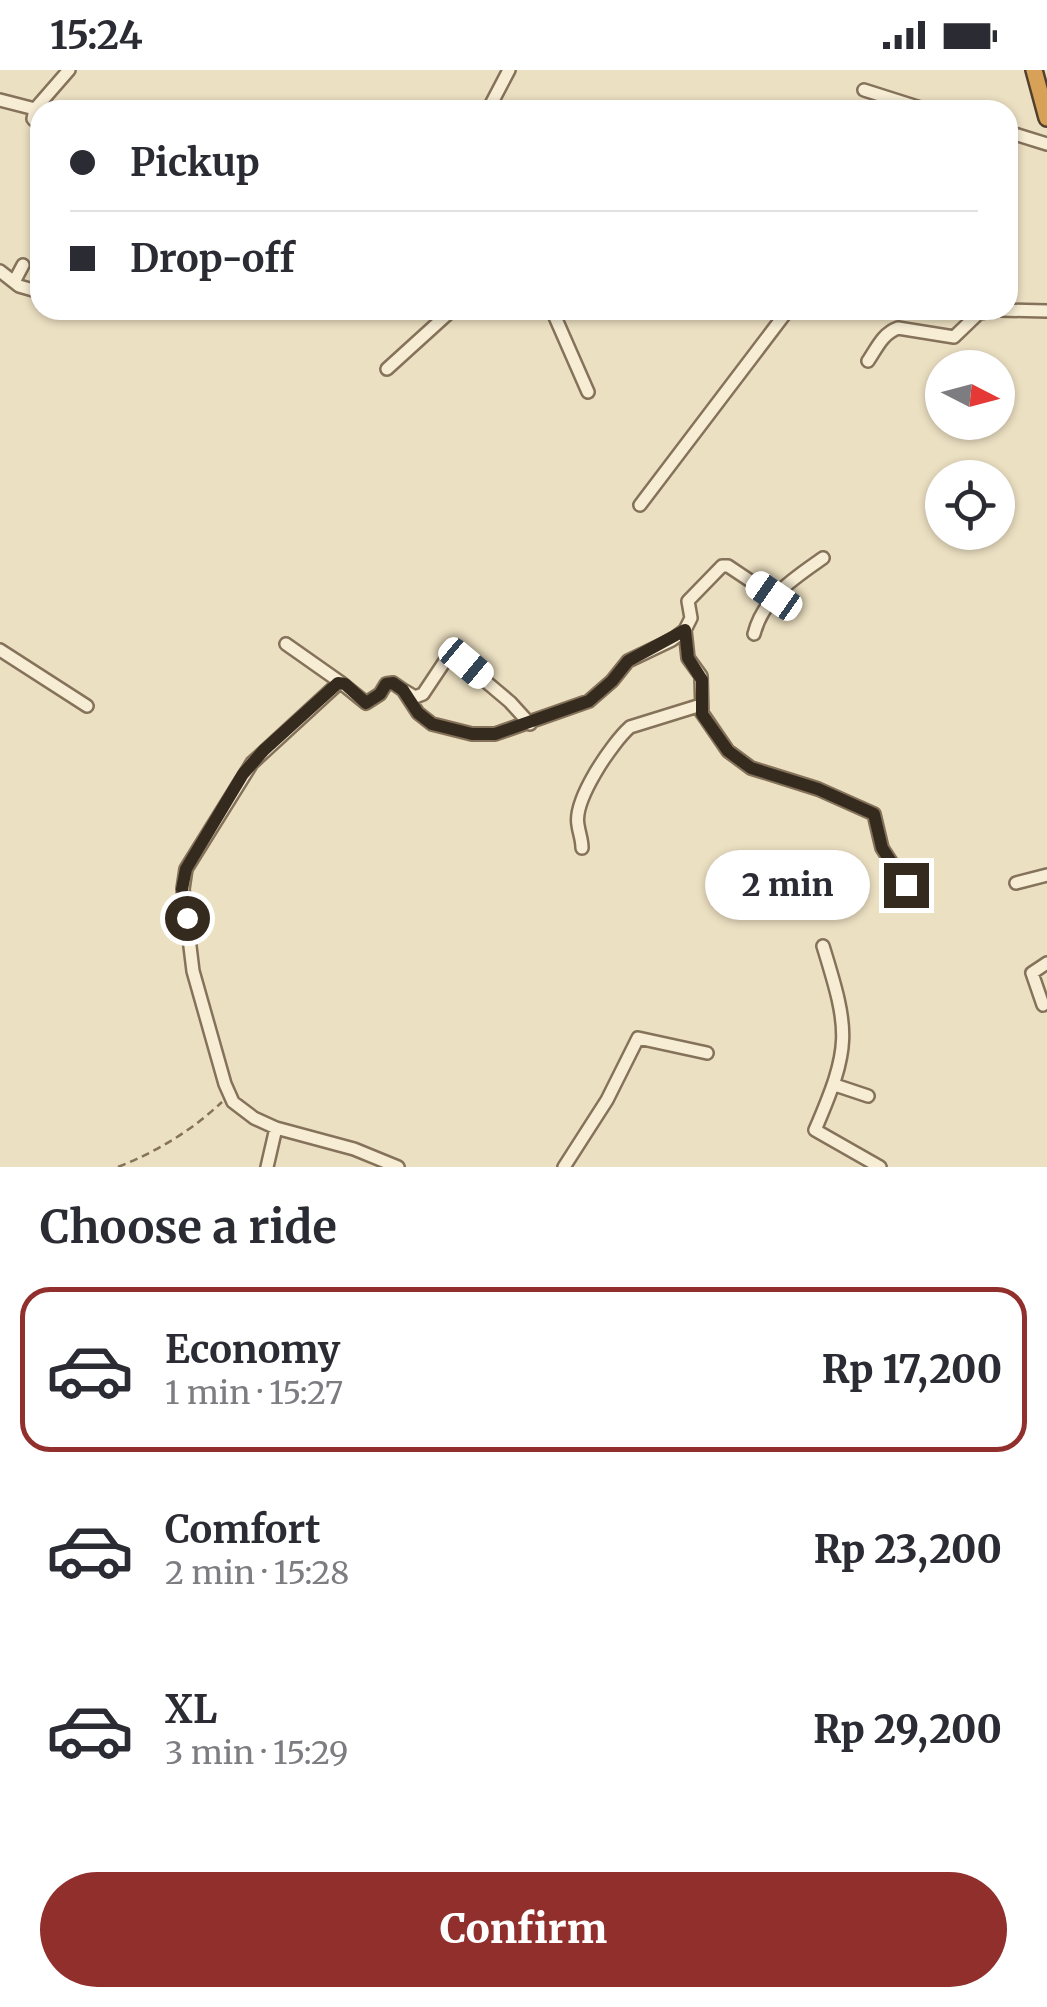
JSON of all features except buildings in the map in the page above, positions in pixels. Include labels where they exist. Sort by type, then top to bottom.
[{"type":"highway","points":[[1034,70],[1047,118]]},
{"type":"street","points":[[43,100],[69,70]]},
{"type":"street","points":[[493,100],[509,70]]},
{"type":"street","points":[[864,90],[896,100]]},
{"type":"street","points":[[0,100],[30,108]]},
{"type":"street","points":[[1018,135],[1047,144]]},
{"type":"street","points":[[14,282],[23,264]]},
{"type":"street","points":[[0,271],[30,288]]},
{"type":"street","points":[[1018,310],[1047,311]]},
{"type":"street","points":[[387,368],[441,320]]},
{"type":"street","points":[[556,320],[588,392]]},
{"type":"street","points":[[640,505],[780,320]]},
{"type":"street","points":[[868,361],[885,334],[892,330],[951,338],[972,320]]},
{"type":"street","points":[[754,634],[760,614],[774,596],[822,558]]},
{"type":"street","points":[[774,596],[722,566],[688,601],[688,658],[702,680],[705,721],[740,761],[874,814],[882,848],[906,885]]},
{"type":"street","points":[[403,690],[418,713],[442,728],[487,735],[530,724],[589,701],[628,661],[685,630]]},
{"type":"street","points":[[286,644],[364,703],[377,697],[386,684],[393,683],[415,696],[423,694],[454,654],[530,724]]},
{"type":"street","points":[[0,650],[86,706]]},
{"type":"street","points":[[340,682],[252,762],[190,862],[183,880],[193,970],[229,1095],[244,1112],[276,1128],[398,1167]]},
{"type":"street","points":[[582,848],[578,824],[584,790],[622,734],[630,727],[701,705]]},
{"type":"street","points":[[1016,883],[1047,875]]},
{"type":"street","points":[[823,946],[844,1017],[845,1035],[836,1086],[816,1132],[880,1167]]},
{"type":"street","points":[[1043,1005],[1032,973],[1047,963]]},
{"type":"street","points":[[564,1167],[607,1100],[638,1038],[706,1053]]},
{"type":"street","points":[[836,1086],[868,1096]]},
{"type":"street","points":[[267,1167],[276,1128]]},
{"type":"path","points":[[118,1167],[196,1126],[229,1095]]},
{"type":"route","points":[[187,918],[182,889],[186,869],[243,774],[338,683],[345,684],[366,703],[380,694],[386,684],[393,683],[426,721],[472,734],[495,734],[589,701],[628,661],[685,630],[688,658],[702,680],[702,714],[728,751],[751,768],[818,789],[874,814],[882,848],[906,885]]}]
